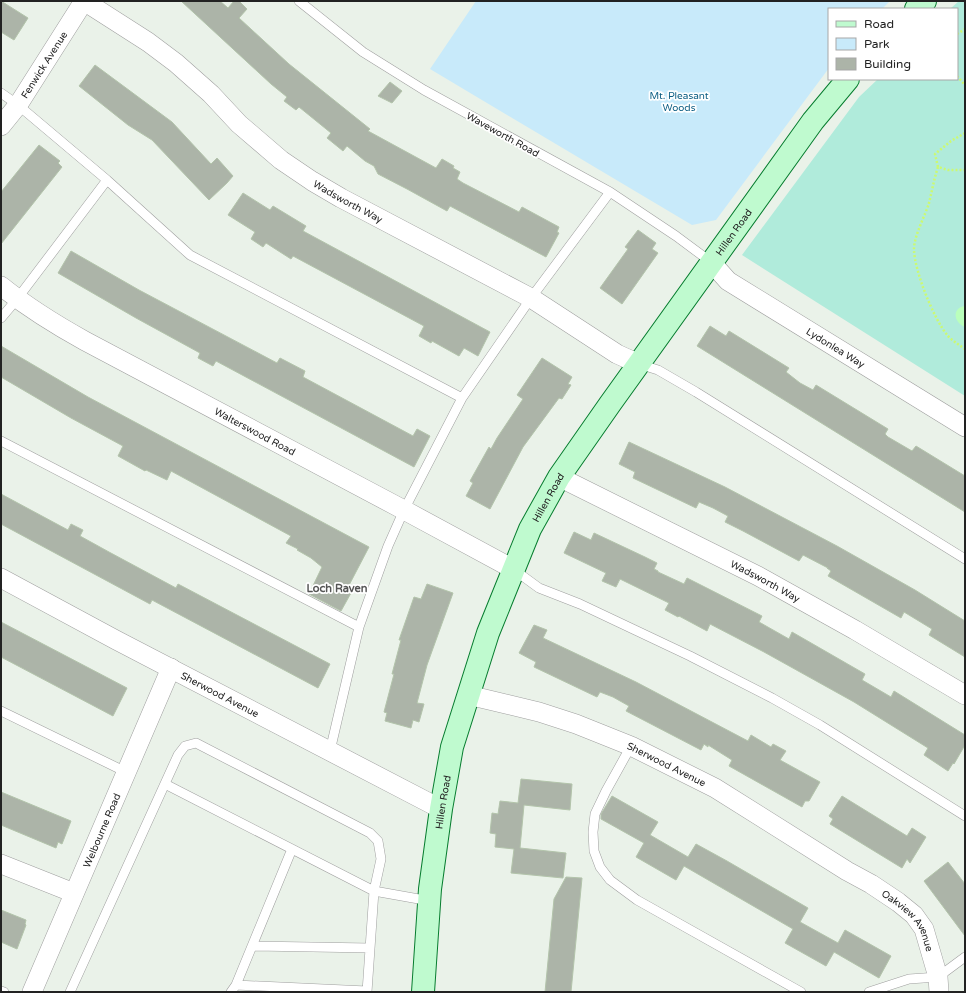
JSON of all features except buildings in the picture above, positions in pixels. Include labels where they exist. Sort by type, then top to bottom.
[{"type":"street","name":"Fenwick Avenue","points":[[1,126],[18,105],[84,1]]},
{"type":"street","name":"Wadsworth Way","points":[[84,1],[148,42],[176,63],[211,94],[239,124],[281,160],[312,181],[341,198],[531,298],[617,354],[639,364]]},
{"type":"street","points":[[917,8],[925,1]]},
{"type":"street","name":"Hillen Road","points":[[423,992],[430,901],[440,809],[452,747],[488,633],[530,529],[559,477],[813,120],[847,80]]},
{"type":"street","name":"Lydonlea Way","points":[[711,262],[728,281],[965,426]]},
{"type":"street","name":"Walterswood Road","points":[[1,286],[17,299],[56,325],[79,338],[513,569]]},
{"type":"street","name":"Wadsworth Way","points":[[559,477],[758,576],[868,637],[965,695]]},
{"type":"street","name":"Sherwood Avenue","points":[[1,578],[440,809]]},
{"type":"street","name":"Welbourne Road","points":[[32,992],[171,668]]},
{"type":"street","name":"Sherwood Avenue","points":[[468,695],[538,712],[576,724],[631,746],[715,788],[847,871]]},
{"type":"street","points":[[1,864],[74,893]]},
{"type":"street","name":"Oakview Avenue","points":[[847,871],[871,884],[914,915],[924,929],[938,984]]},
{"type":"lane","name":"Waveworth Road","points":[[299,1],[363,52],[424,90],[610,192],[676,236],[711,262]]},
{"type":"lane","points":[[1,92],[107,180],[190,255],[462,398]]},
{"type":"lane","points":[[1,318],[107,180]]},
{"type":"lane","points":[[330,751],[359,627],[388,546],[404,510],[462,398],[531,298],[610,192]]},
{"type":"lane","points":[[639,364],[658,370],[690,389],[965,558]]},
{"type":"lane","points":[[1,441],[359,627]]},
{"type":"lane","points":[[513,569],[539,588],[580,604],[690,656],[772,698],[820,725],[965,816]]},
{"type":"lane","points":[[1,711],[126,772]]},
{"type":"lane","points":[[70,992],[178,755],[185,746],[196,743],[370,833],[378,841],[381,859],[374,891],[367,992],[233,989],[292,849]]},
{"type":"lane","points":[[631,746],[595,814],[593,832],[594,851],[600,867],[610,880],[637,900],[801,992]]},
{"type":"lane","points":[[165,784],[374,891],[430,901]]},
{"type":"lane","points":[[252,946],[370,948]]},
{"type":"lane","points":[[869,992],[909,979],[938,984],[965,956]]},
{"type":"path","points":[[958,77],[965,85]]},
{"type":"path","points":[[965,134],[951,141],[936,153],[935,158],[938,167],[914,248],[915,260],[927,298],[937,318],[948,335],[965,349]]},
{"type":"path","points":[[938,167],[948,170],[965,170]]},
{"type":"shaded area","points":[[959,1],[965,1],[965,396],[742,255],[859,97],[877,80],[958,80],[958,8],[951,8]]},
{"type":"sand","points":[[965,306],[965,327],[956,319],[956,312],[961,307]]},
{"type":"green space","name":"Mt. Pleasant Woods","points":[[476,1],[890,1],[883,8],[828,8],[828,69],[716,220],[692,225],[430,69]]},
{"type":"district","name":"Loch Raven","points":[[337,588]]}]
